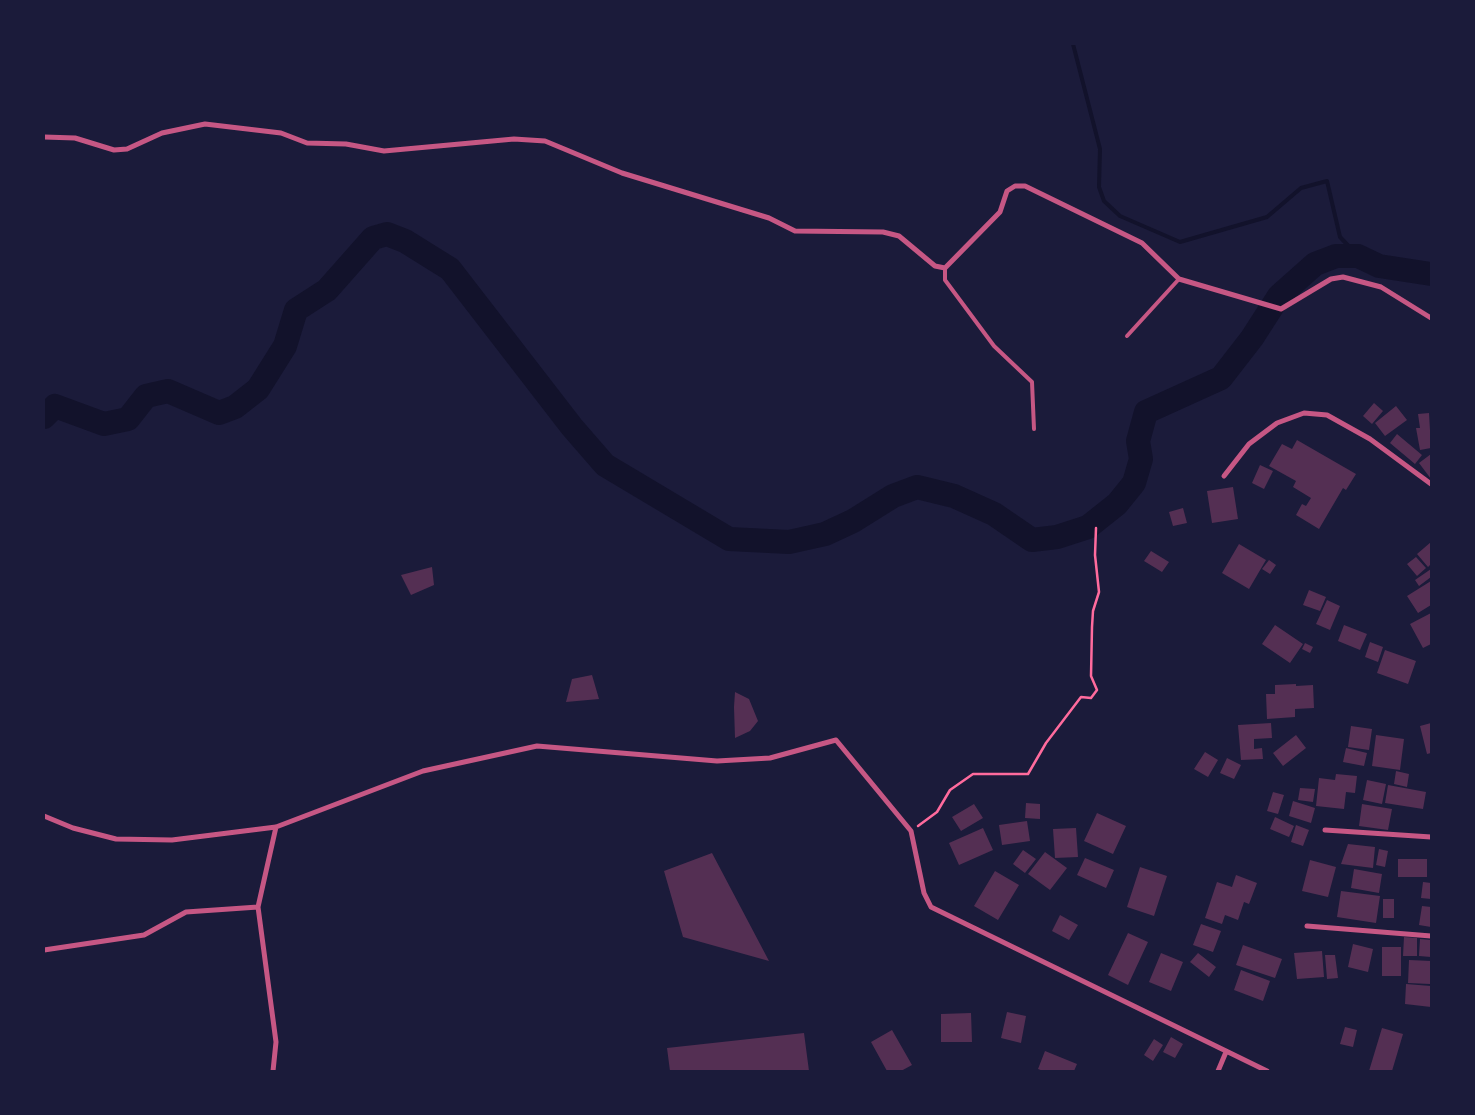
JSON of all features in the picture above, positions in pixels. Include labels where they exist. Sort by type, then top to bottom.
[{"type":"street","points":[[44,137],[75,138],[114,150],[127,149],[162,133],[205,124],[281,132],[307,143],[346,144],[384,151],[514,139],[545,141],[622,173],[769,218],[795,231],[884,232],[899,236],[935,266],[945,268],[1000,212],[1007,191],[1015,186],[1024,186],[1142,243],[1179,278],[1281,309],[1331,279],[1343,277],[1381,287],[1431,318]]},
{"type":"street","points":[[1224,476],[1249,444],[1277,423],[1304,413],[1326,415],[1370,439],[1431,484]]},
{"type":"street","points":[[44,816],[73,828],[116,839],[172,840],[276,827],[423,771],[537,746],[717,761],[770,758],[836,740],[911,831],[924,893],[931,907],[1267,1071]]},
{"type":"street","points":[[273,1071],[276,1042],[258,907],[276,827]]},
{"type":"street","points":[[1325,830],[1431,837]]},
{"type":"street","points":[[44,950],[144,935],[186,912],[258,907]]},
{"type":"street","points":[[1307,926],[1431,936]]},
{"type":"street","points":[[1218,1071],[1226,1052]]},
{"type":"lane","points":[[945,268],[945,280],[994,346],[1032,382],[1034,429]]},
{"type":"lane","points":[[1128,336],[1179,278]]},
{"type":"path","points":[[911,831],[937,812],[950,790],[973,774],[1028,774],[1046,743],[1081,697],[1091,698],[1097,690],[1091,676],[1092,619],[1099,592],[1095,555],[1096,528]]},
{"type":"building","points":[[1374,403],[1383,411],[1372,424],[1363,416]]},
{"type":"building","points":[[1396,406],[1407,420],[1385,436],[1375,423]]},
{"type":"building","points":[[1429,413],[1431,448],[1420,450],[1416,428],[1420,428],[1418,414]]},
{"type":"building","points":[[1397,434],[1422,455],[1415,464],[1390,443]]},
{"type":"building","points":[[1297,440],[1356,474],[1346,490],[1343,488],[1319,529],[1296,515],[1302,504],[1306,506],[1311,498],[1293,487],[1296,481],[1269,466],[1282,444],[1292,449]]},
{"type":"building","points":[[1431,454],[1431,479],[1419,463]]},
{"type":"building","points":[[1260,465],[1273,471],[1264,489],[1252,483]]},
{"type":"building","points":[[1233,487],[1238,519],[1212,523],[1207,491]]},
{"type":"building","points":[[1183,508],[1187,523],[1173,526],[1169,512]]},
{"type":"building","points":[[1431,542],[1431,564],[1428,567],[1417,554]]},
{"type":"building","points":[[1239,544],[1266,560],[1249,589],[1222,573]]},
{"type":"building","points":[[1151,551],[1169,562],[1162,572],[1144,561]]},
{"type":"building","points":[[1416,557],[1426,568],[1417,576],[1407,564]]},
{"type":"building","points":[[1269,560],[1276,565],[1270,574],[1262,569]]},
{"type":"building","points":[[432,567],[434,585],[411,595],[401,575]]},
{"type":"building","points":[[1431,569],[1431,577],[1419,586],[1415,580]]},
{"type":"building","points":[[1431,581],[1431,605],[1418,613],[1407,596]]},
{"type":"building","points":[[1309,590],[1326,597],[1320,611],[1303,605]]},
{"type":"building","points":[[1327,600],[1340,606],[1330,630],[1316,624]]},
{"type":"building","points":[[1431,613],[1431,644],[1423,648],[1410,624]]},
{"type":"building","points":[[1275,625],[1303,644],[1290,663],[1262,644]]},
{"type":"building","points":[[1344,625],[1367,634],[1360,650],[1338,641]]},
{"type":"building","points":[[1370,642],[1383,647],[1378,662],[1365,657]]},
{"type":"building","points":[[1305,643],[1313,647],[1310,653],[1302,649]]},
{"type":"building","points":[[1385,650],[1416,661],[1408,684],[1377,673]]},
{"type":"building","points":[[592,675],[599,699],[566,702],[572,679]]},
{"type":"building","points":[[1296,684],[1296,686],[1313,685],[1314,708],[1295,709],[1295,717],[1267,719],[1266,694],[1275,694],[1275,685]]},
{"type":"building","points":[[735,692],[749,699],[758,721],[750,731],[735,738],[734,707]]},
{"type":"building","points":[[1271,723],[1272,738],[1254,739],[1254,749],[1262,748],[1263,759],[1241,760],[1238,725]]},
{"type":"building","points":[[1431,723],[1431,753],[1427,754],[1420,726]]},
{"type":"building","points":[[1351,726],[1372,729],[1369,750],[1348,747]]},
{"type":"building","points":[[1296,735],[1306,748],[1283,766],[1273,753]]},
{"type":"building","points":[[1376,735],[1404,739],[1400,770],[1372,766]]},
{"type":"building","points":[[1346,748],[1367,753],[1364,766],[1343,762]]},
{"type":"building","points":[[1205,752],[1218,760],[1208,777],[1194,769]]},
{"type":"building","points":[[1227,758],[1241,765],[1234,779],[1220,773]]},
{"type":"building","points":[[1396,771],[1409,774],[1407,787],[1394,784]]},
{"type":"building","points":[[1336,774],[1357,776],[1355,793],[1346,792],[1344,809],[1316,806],[1319,778],[1335,780]]},
{"type":"building","points":[[1367,780],[1386,784],[1382,804],[1363,800]]},
{"type":"building","points":[[1388,785],[1426,792],[1423,809],[1385,803]]},
{"type":"building","points":[[1300,788],[1315,789],[1313,802],[1298,800]]},
{"type":"building","points":[[1273,792],[1284,795],[1278,814],[1267,811]]},
{"type":"building","points":[[1293,801],[1315,808],[1311,823],[1289,816]]},
{"type":"building","points":[[1026,803],[1040,804],[1040,819],[1025,818]]},
{"type":"building","points":[[974,804],[983,818],[961,831],[952,817]]},
{"type":"building","points":[[1362,804],[1392,809],[1388,830],[1359,826]]},
{"type":"building","points":[[1097,813],[1126,826],[1113,854],[1084,841]]},
{"type":"building","points":[[1275,817],[1294,826],[1289,837],[1270,829]]},
{"type":"building","points":[[1027,821],[1030,841],[1002,845],[999,825]]},
{"type":"building","points":[[1296,825],[1309,830],[1303,846],[1291,842]]},
{"type":"building","points":[[983,828],[993,850],[959,865],[949,843]]},
{"type":"building","points":[[1076,828],[1078,857],[1055,858],[1053,829]]},
{"type":"building","points":[[1348,844],[1375,847],[1373,868],[1341,864]]},
{"type":"building","points":[[1379,849],[1388,851],[1385,867],[1376,865]]},
{"type":"building","points":[[1023,850],[1036,859],[1025,873],[1013,864]]},
{"type":"building","points":[[1045,852],[1067,868],[1050,890],[1028,874]]},
{"type":"building","points":[[712,853],[769,961],[683,937],[664,871]]},
{"type":"building","points":[[1085,858],[1114,870],[1106,888],[1077,875]]},
{"type":"building","points":[[1398,859],[1427,859],[1427,877],[1398,877]]},
{"type":"building","points":[[1310,860],[1336,867],[1328,897],[1302,891]]},
{"type":"building","points":[[1140,867],[1167,876],[1154,916],[1127,907]]},
{"type":"building","points":[[1354,869],[1382,874],[1379,893],[1351,888]]},
{"type":"building","points":[[995,871],[1019,885],[998,920],[974,906]]},
{"type":"building","points":[[1236,875],[1257,883],[1249,904],[1244,902],[1238,920],[1225,915],[1222,924],[1205,918],[1217,882],[1232,887]]},
{"type":"building","points":[[1423,882],[1431,883],[1431,899],[1421,898]]},
{"type":"building","points":[[1341,891],[1380,896],[1376,923],[1337,917]]},
{"type":"building","points":[[1383,899],[1394,899],[1394,918],[1383,918]]},
{"type":"building","points":[[1422,906],[1431,907],[1431,927],[1419,925]]},
{"type":"building","points":[[1060,915],[1078,925],[1069,940],[1052,931]]},
{"type":"building","points":[[1201,924],[1221,931],[1213,952],[1193,945]]},
{"type":"building","points":[[1128,933],[1148,942],[1128,985],[1108,975]]},
{"type":"building","points":[[1404,937],[1417,938],[1417,956],[1403,956]]},
{"type":"building","points":[[1420,939],[1431,940],[1431,957],[1419,956]]},
{"type":"building","points":[[1353,944],[1373,949],[1368,972],[1348,967]]},
{"type":"building","points":[[1243,945],[1282,959],[1275,978],[1236,965]]},
{"type":"building","points":[[1382,947],[1401,947],[1401,976],[1382,976]]},
{"type":"building","points":[[1322,951],[1324,977],[1297,979],[1294,953]]},
{"type":"building","points":[[1161,953],[1183,962],[1171,991],[1149,982]]},
{"type":"building","points":[[1198,953],[1216,967],[1209,977],[1190,962]]},
{"type":"building","points":[[1325,955],[1335,955],[1338,978],[1327,979]]},
{"type":"building","points":[[1409,960],[1431,961],[1430,984],[1408,983]]},
{"type":"building","points":[[1241,970],[1270,981],[1263,1001],[1234,990]]},
{"type":"building","points":[[1406,984],[1431,986],[1431,1007],[1405,1004]]},
{"type":"building","points":[[1007,1012],[1026,1016],[1021,1043],[1001,1038]]},
{"type":"building","points":[[971,1013],[972,1042],[941,1042],[941,1014]]},
{"type":"building","points":[[1345,1027],[1357,1030],[1353,1047],[1340,1044]]},
{"type":"building","points":[[1382,1028],[1403,1034],[1392,1071],[1369,1071]]},
{"type":"building","points":[[892,1030],[912,1065],[901,1071],[887,1071],[871,1042]]},
{"type":"building","points":[[804,1033],[809,1071],[670,1071],[667,1048]]},
{"type":"building","points":[[1171,1037],[1183,1044],[1175,1058],[1163,1052]]},
{"type":"building","points":[[1154,1039],[1163,1045],[1153,1061],[1144,1055]]},
{"type":"building","points":[[1045,1051],[1077,1064],[1074,1071],[1043,1071],[1038,1069]]},
{"type":"waterway","points":[[1073,44],[1100,149],[1099,187],[1104,201],[1120,216],[1180,242],[1267,217],[1301,188],[1327,181],[1340,237],[1358,256]]},
{"type":"waterway","points":[[44,417],[55,406],[104,424],[128,419],[146,396],[168,391],[219,413],[235,407],[258,389],[285,346],[296,310],[327,290],[373,238],[387,234],[405,241],[450,269],[572,427],[605,465],[729,539],[789,542],[825,534],[853,521],[893,496],[917,487],[954,496],[994,514],[1032,540],[1057,537],[1088,527],[1117,504],[1134,483],[1141,459],[1138,441],[1146,412],[1221,378],[1252,338],[1279,296],[1315,264],[1336,256],[1358,256],[1379,266],[1431,274]]}]
